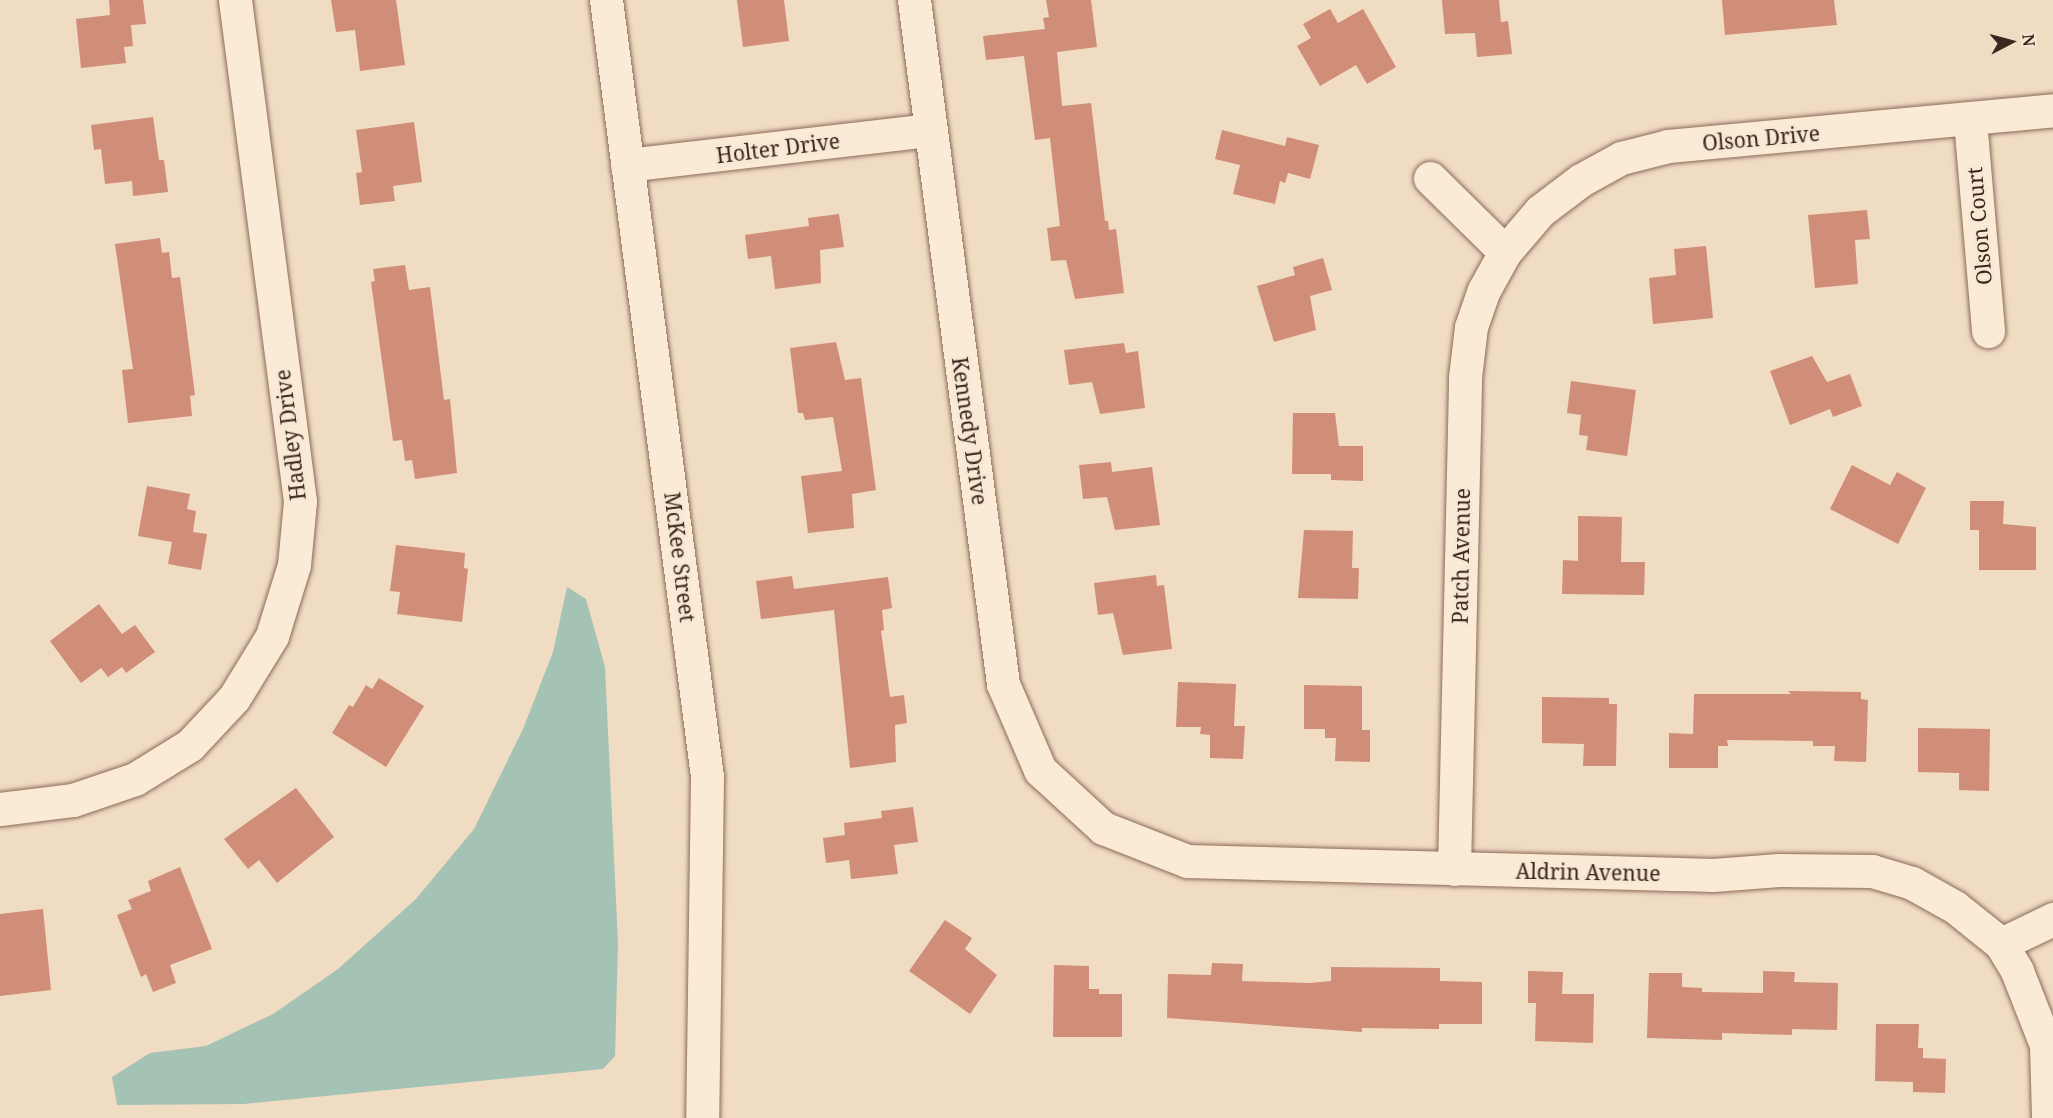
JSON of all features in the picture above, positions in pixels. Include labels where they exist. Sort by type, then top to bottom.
[{"type":"street","name":"Hadley Drive","points":[[0,809],[73,800],[135,779],[190,745],[234,698],[272,636],[294,565],[300,501],[235,0]]},
{"type":"street","name":"McKee Street","points":[[606,0],[707,777],[702,1118]]},
{"type":"street","name":"Kennedy Drive","points":[[914,0],[929,130],[1004,684],[1040,770],[1103,828]]},
{"type":"street","name":"Olson Drive","points":[[1505,252],[1540,211],[1581,180],[1621,158],[1668,146],[2053,111]]},
{"type":"street","name":"Olson Court","points":[[1970,120],[1988,331]]},
{"type":"street","name":"Holter Drive","points":[[627,165],[929,130]]},
{"type":"street","points":[[1430,178],[1505,252]]},
{"type":"street","name":"Patch Avenue","points":[[1454,868],[1465,377],[1471,327],[1484,290],[1505,252]]},
{"type":"street","name":"Aldrin Avenue","points":[[1103,828],[1187,861],[1713,874],[1779,870],[1872,871],[1912,883],[1955,907],[2001,944]]},
{"type":"street","points":[[2048,1118],[2046,1045],[2028,996],[2001,944],[2053,919]]},
{"type":"shaded area","points":[[567,587],[586,599],[605,667],[618,943],[615,1056],[603,1069],[244,1104],[117,1105],[112,1077],[150,1053],[206,1046],[273,1014],[338,969],[416,899],[474,829],[523,729],[553,652]]},
{"type":"building","points":[[109,0],[143,0],[146,24],[131,25],[133,46],[124,47],[126,63],[81,68],[76,19],[110,15]]},
{"type":"building","points":[[331,0],[396,0],[405,65],[360,71],[355,30],[336,32]]},
{"type":"building","points":[[737,0],[784,0],[789,41],[743,47]]},
{"type":"building","points":[[1046,0],[1091,0],[1097,47],[1057,52],[1062,106],[1091,103],[1105,221],[1108,221],[1109,230],[1116,229],[1124,293],[1075,299],[1066,260],[1051,261],[1047,228],[1060,226],[1050,138],[1035,140],[1024,56],[986,60],[983,36],[1045,29],[1043,18],[1049,17]]},
{"type":"building","points":[[1442,0],[1499,0],[1501,22],[1508,21],[1512,54],[1477,57],[1475,33],[1445,34]]},
{"type":"building","points":[[1722,0],[1834,0],[1837,25],[1725,35]]},
{"type":"building","points":[[1330,9],[1338,23],[1363,9],[1396,67],[1367,84],[1356,65],[1320,86],[1297,46],[1311,38],[1303,24]]},
{"type":"building","points":[[153,117],[159,160],[164,160],[168,192],[133,196],[132,181],[105,184],[101,149],[94,150],[91,125]]},
{"type":"building","points":[[414,122],[422,182],[393,186],[395,201],[360,205],[356,173],[362,172],[356,130]]},
{"type":"building","points":[[1222,130],[1285,146],[1287,137],[1319,145],[1310,179],[1288,173],[1285,183],[1280,181],[1275,204],[1233,194],[1240,165],[1215,159]]},
{"type":"building","points":[[1867,210],[1870,239],[1855,240],[1858,284],[1815,288],[1808,215]]},
{"type":"building","points":[[839,214],[844,247],[820,250],[821,283],[775,289],[771,256],[748,259],[745,235],[809,226],[808,218]]},
{"type":"building","points":[[160,238],[162,253],[169,252],[172,278],[180,277],[195,395],[190,396],[192,416],[128,423],[122,370],[133,369],[115,244]]},
{"type":"building","points":[[1706,246],[1713,318],[1653,324],[1649,278],[1676,275],[1674,249]]},
{"type":"building","points":[[1323,258],[1332,290],[1310,296],[1316,330],[1274,342],[1257,286],[1295,275],[1293,267]]},
{"type":"building","points":[[405,265],[409,290],[430,287],[444,400],[450,399],[457,473],[415,479],[412,460],[405,461],[402,440],[393,441],[371,282],[375,281],[373,269]]},
{"type":"building","points":[[836,342],[845,380],[861,378],[876,490],[852,494],[854,528],[808,533],[801,476],[842,471],[833,417],[805,420],[803,413],[798,413],[790,348]]},
{"type":"building","points":[[1124,343],[1126,353],[1138,351],[1145,408],[1100,414],[1092,382],[1069,385],[1064,350]]},
{"type":"building","points":[[1812,356],[1827,382],[1850,374],[1862,406],[1833,417],[1830,409],[1790,425],[1770,371]]},
{"type":"building","points":[[1571,381],[1636,390],[1627,456],[1586,450],[1588,436],[1579,435],[1581,415],[1567,413]]},
{"type":"building","points":[[1293,413],[1335,413],[1339,446],[1363,446],[1363,481],[1331,480],[1331,474],[1292,474]]},
{"type":"building","points":[[1111,462],[1112,472],[1152,467],[1160,525],[1115,530],[1107,497],[1083,499],[1079,465]]},
{"type":"building","points":[[1852,465],[1890,485],[1897,472],[1926,488],[1898,544],[1830,509]]},
{"type":"building","points":[[147,486],[190,494],[187,509],[196,511],[193,532],[207,534],[201,570],[168,564],[172,542],[138,536]]},
{"type":"building","points":[[1970,501],[2004,501],[2003,524],[2036,527],[2036,570],[1979,570],[1979,530],[1970,530]]},
{"type":"building","points":[[1578,516],[1622,517],[1621,562],[1645,562],[1644,595],[1562,594],[1563,560],[1578,561]]},
{"type":"building","points":[[1304,530],[1353,531],[1352,568],[1359,568],[1358,599],[1298,598]]},
{"type":"building","points":[[396,545],[465,553],[464,568],[468,569],[462,622],[397,614],[400,592],[390,591]]},
{"type":"building","points":[[1156,575],[1157,586],[1164,585],[1172,649],[1123,655],[1113,613],[1098,615],[1094,583]]},
{"type":"building","points":[[792,576],[794,589],[888,577],[892,608],[882,610],[884,630],[881,631],[890,697],[904,695],[907,723],[895,725],[896,762],[850,768],[834,610],[761,619],[756,581]]},
{"type":"building","points":[[99,604],[122,634],[135,625],[155,652],[126,673],[122,667],[108,677],[101,668],[81,683],[50,641]]},
{"type":"building","points":[[379,678],[424,706],[386,767],[332,733],[349,705],[353,707],[366,685],[372,689]]},
{"type":"building","points":[[1178,682],[1236,684],[1234,726],[1245,726],[1243,759],[1210,758],[1210,735],[1200,734],[1201,727],[1176,727]]},
{"type":"building","points":[[1304,685],[1362,686],[1362,730],[1370,730],[1370,762],[1335,761],[1336,738],[1325,738],[1325,729],[1304,729]]},
{"type":"building","points":[[1788,691],[1861,692],[1861,699],[1868,700],[1866,762],[1834,761],[1835,746],[1813,746],[1813,741],[1727,740],[1728,746],[1718,746],[1718,768],[1669,768],[1669,733],[1693,734],[1694,694],[1791,694]]},
{"type":"building","points":[[1542,697],[1609,698],[1609,704],[1617,704],[1616,766],[1583,766],[1584,744],[1542,743]]},
{"type":"building","points":[[1918,728],[1990,729],[1989,791],[1959,790],[1959,773],[1918,772]]},
{"type":"building","points":[[296,788],[334,837],[277,883],[259,860],[248,869],[224,839]]},
{"type":"building","points":[[913,807],[918,842],[894,845],[898,874],[851,879],[849,860],[826,863],[823,838],[845,835],[844,823],[882,818],[881,811]]},
{"type":"building","points":[[180,867],[212,949],[170,965],[176,983],[153,992],[146,974],[141,977],[117,915],[132,909],[128,900],[151,891],[148,881]]},
{"type":"building","points":[[43,909],[51,990],[0,996],[0,914]]},
{"type":"building","points":[[945,920],[972,938],[965,949],[997,975],[970,1014],[909,971]]},
{"type":"building","points":[[1212,963],[1243,964],[1242,981],[1309,983],[1331,981],[1331,967],[1440,968],[1440,981],[1482,982],[1482,1024],[1439,1024],[1439,1029],[1362,1028],[1362,1032],[1167,1018],[1168,974],[1211,975]]},
{"type":"building","points":[[1054,965],[1089,966],[1089,989],[1099,989],[1099,994],[1122,994],[1122,1037],[1053,1037]]},
{"type":"building","points":[[1528,971],[1563,972],[1562,994],[1594,994],[1593,1043],[1535,1041],[1536,1003],[1528,1003]]},
{"type":"building","points":[[1763,971],[1795,972],[1794,982],[1838,983],[1837,1030],[1792,1029],[1792,1035],[1722,1033],[1722,1040],[1647,1038],[1649,973],[1682,973],[1682,987],[1702,988],[1702,992],[1763,993]]},
{"type":"building","points":[[1876,1024],[1919,1024],[1918,1048],[1923,1048],[1923,1058],[1946,1059],[1945,1093],[1913,1092],[1913,1082],[1875,1081]]}]
